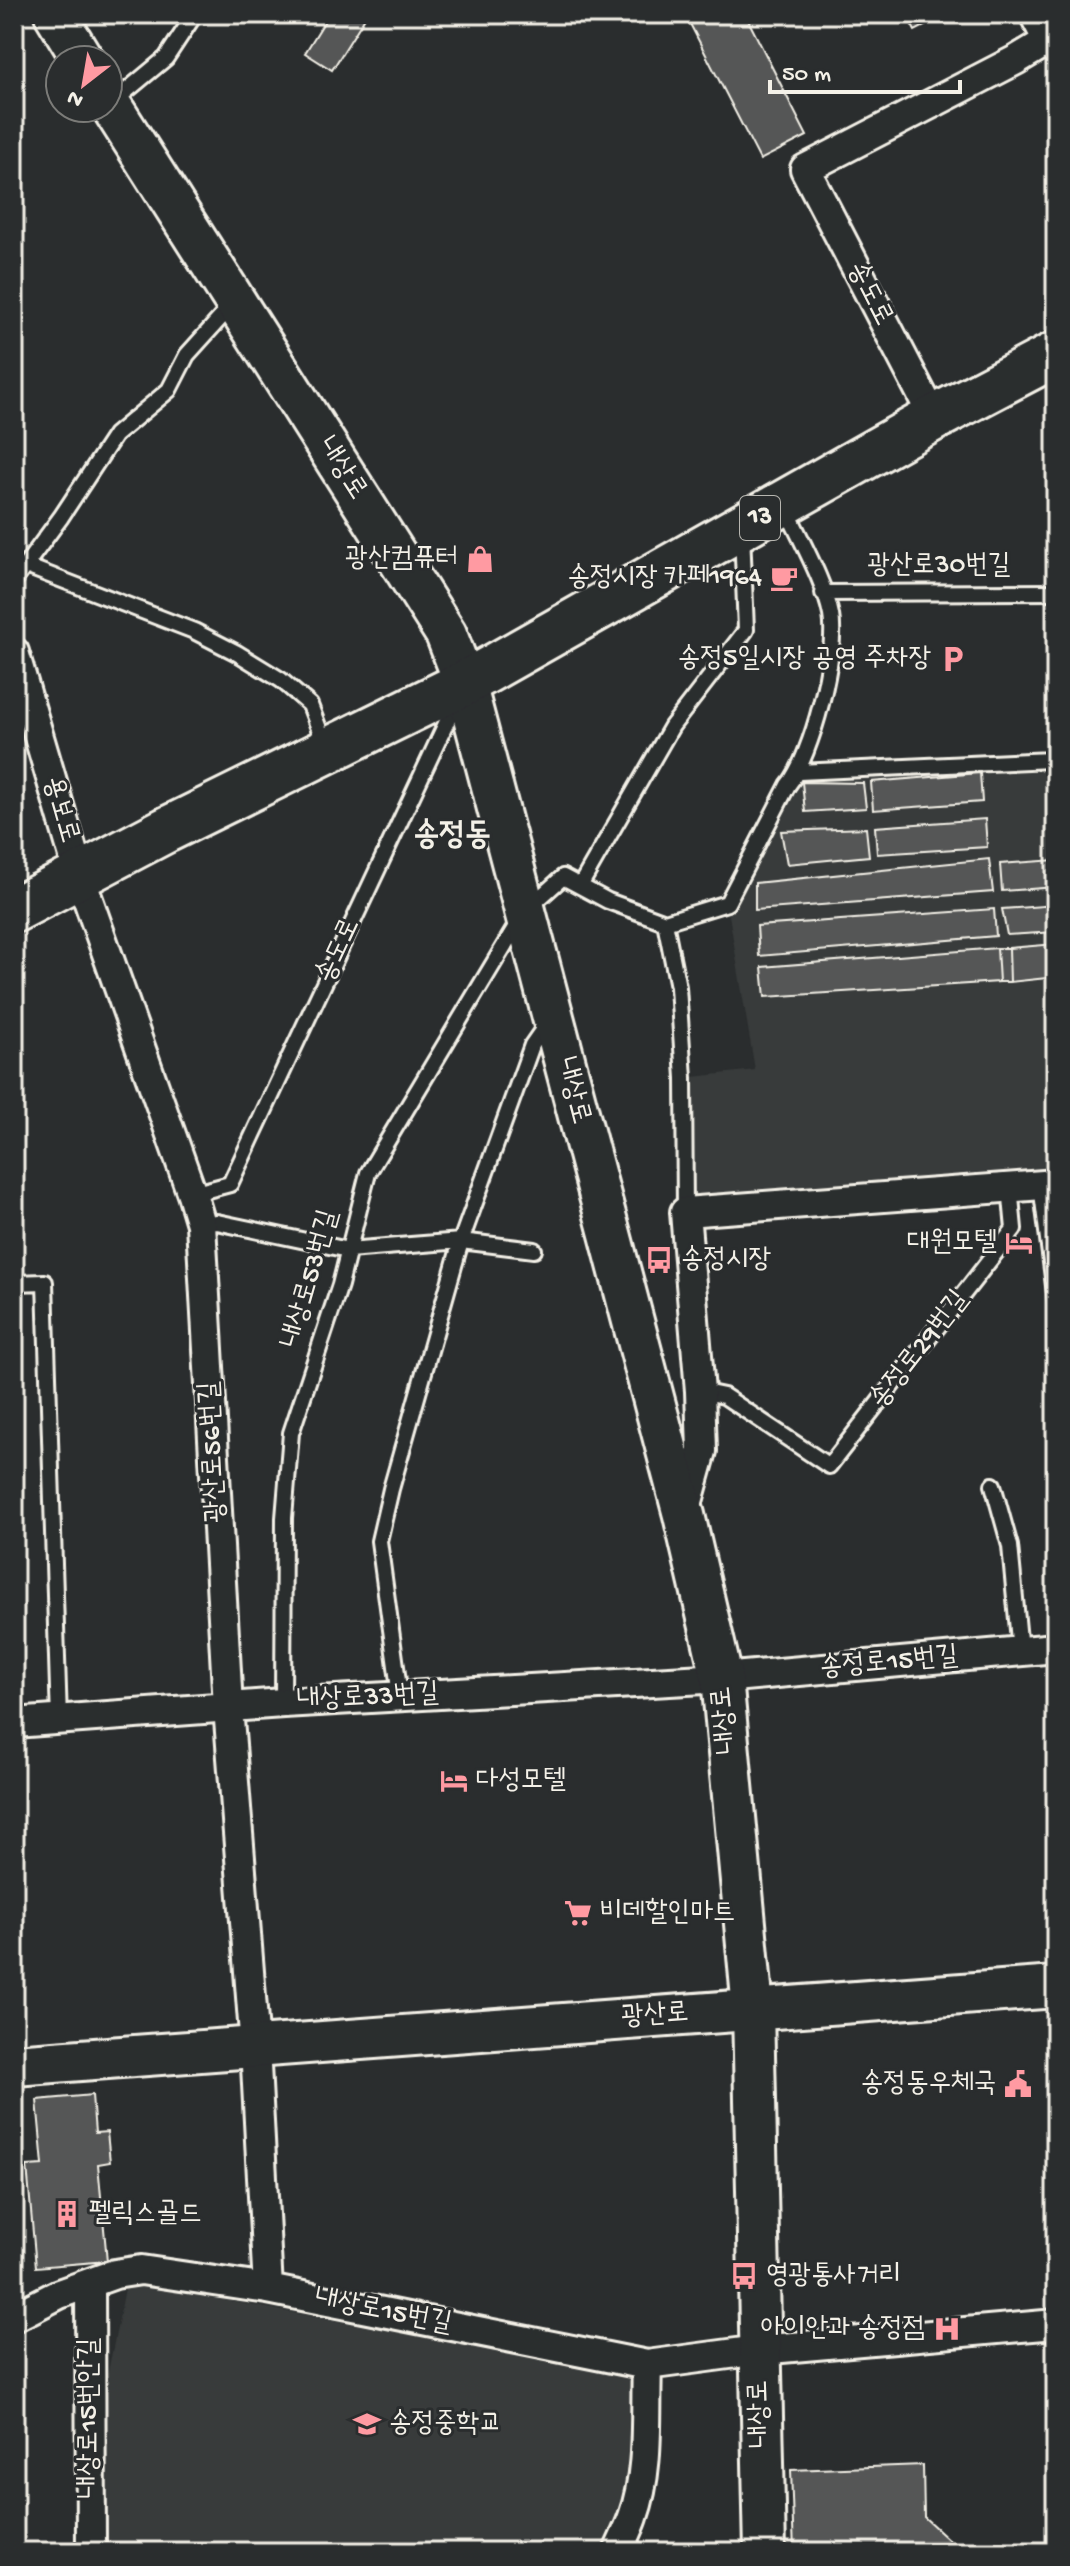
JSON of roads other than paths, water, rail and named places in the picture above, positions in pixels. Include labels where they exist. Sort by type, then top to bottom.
[{"type":"main road","points":[[55,14],[73,44]]},
{"type":"main road","name":"내상로","points":[[122,124],[446,634],[465,683],[684,1515],[722,1678],[753,2009],[765,2552]]},
{"type":"main road","name":"13","points":[[14,910],[166,830],[465,683],[934,418],[1056,354]]},
{"type":"main road","name":"광산로","points":[[14,2065],[1056,1987]]},
{"type":"street","points":[[1034,14],[1052,38]]},
{"type":"street","name":"송도로","points":[[934,418],[805,169],[1016,60],[1052,38]]},
{"type":"street","name":"용보로","points":[[14,652],[80,877]]},
{"type":"street","name":"광산로56번길","points":[[80,877],[201,1224],[228,1707],[255,2047]]},
{"type":"street","points":[[684,1515],[702,1451],[685,1212],[1048,1184]]},
{"type":"street","name":"송정로15번길","points":[[722,1678],[1056,1648]]},
{"type":"street","name":"내상로33번길","points":[[14,1723],[283,1703],[722,1678]]},
{"type":"street","points":[[255,2047],[268,2289]]},
{"type":"street","name":"내상로15번길","points":[[14,2317],[59,2294],[115,2274],[141,2270],[268,2289],[647,2365],[759,2350],[1056,2324]]},
{"type":"street","name":"내상로15번안길","points":[[90,2284],[91,2552]]},
{"type":"street","points":[[618,2552],[634,2516],[641,2478],[647,2365]]},
{"type":"lane","points":[[124,91],[166,58],[195,14]]},
{"type":"lane","points":[[14,581],[115,435],[169,390],[187,355],[235,303]]},
{"type":"lane","points":[[525,911],[563,877],[608,901],[665,922],[727,903],[788,785],[799,772],[831,655],[831,615],[785,504]]},
{"type":"lane","points":[[580,886],[672,726],[746,630],[742,529]]},
{"type":"lane","points":[[26,566],[194,631],[281,680],[310,705],[327,751]]},
{"type":"lane","name":"광산로30번길","points":[[823,593],[1056,592]]},
{"type":"lane","name":"송도로","points":[[192,1194],[230,1184],[465,683]]},
{"type":"lane","points":[[799,772],[1051,760],[1056,739]]},
{"type":"lane","name":"내상로53번길","points":[[283,1703],[284,1518],[291,1433],[340,1285],[368,1173],[525,911]]},
{"type":"lane","points":[[665,922],[678,987],[684,1078],[685,1212]]},
{"type":"lane","points":[[400,1696],[379,1541],[461,1241],[532,1045],[552,1017]]},
{"type":"lane","points":[[1048,1184],[1056,1301]]},
{"type":"lane","name":"송정로29번길","points":[[700,1391],[724,1396],[829,1466],[1014,1229],[1010,1187]]},
{"type":"lane","points":[[201,1224],[217,1222],[348,1250],[461,1241],[534,1250]]},
{"type":"lane","points":[[14,1283],[45,1282],[59,1720]]},
{"type":"lane","points":[[993,1485],[1010,1546],[1020,1651]]},
{"type":"place","name":"광산컴퓨터","points":[[480,559]]},
{"type":"place","name":"송정시장 카페1964","points":[[784,578]]},
{"type":"place","name":"송정5일시장 공영 주차장","points":[[953,659]]},
{"type":"place","name":"대원모텔","points":[[1019,1243]]},
{"type":"place","name":"송정시장","points":[[659,1260]]},
{"type":"place","name":"다성모텔","points":[[454,1781]]},
{"type":"place","name":"비데할인마트","points":[[578,1913]]},
{"type":"place","name":"송정동우체국","points":[[1018,2084]]},
{"type":"place","name":"펠릭스골드","points":[[67,2214]]},
{"type":"place","name":"영광통사거리","points":[[744,2276]]},
{"type":"place","name":"아이안과 송정점","points":[[947,2329]]},
{"type":"place","name":"송정중학교","points":[[367,2424]]},
{"type":"district","name":"송정동","points":[[452,837]]}]
